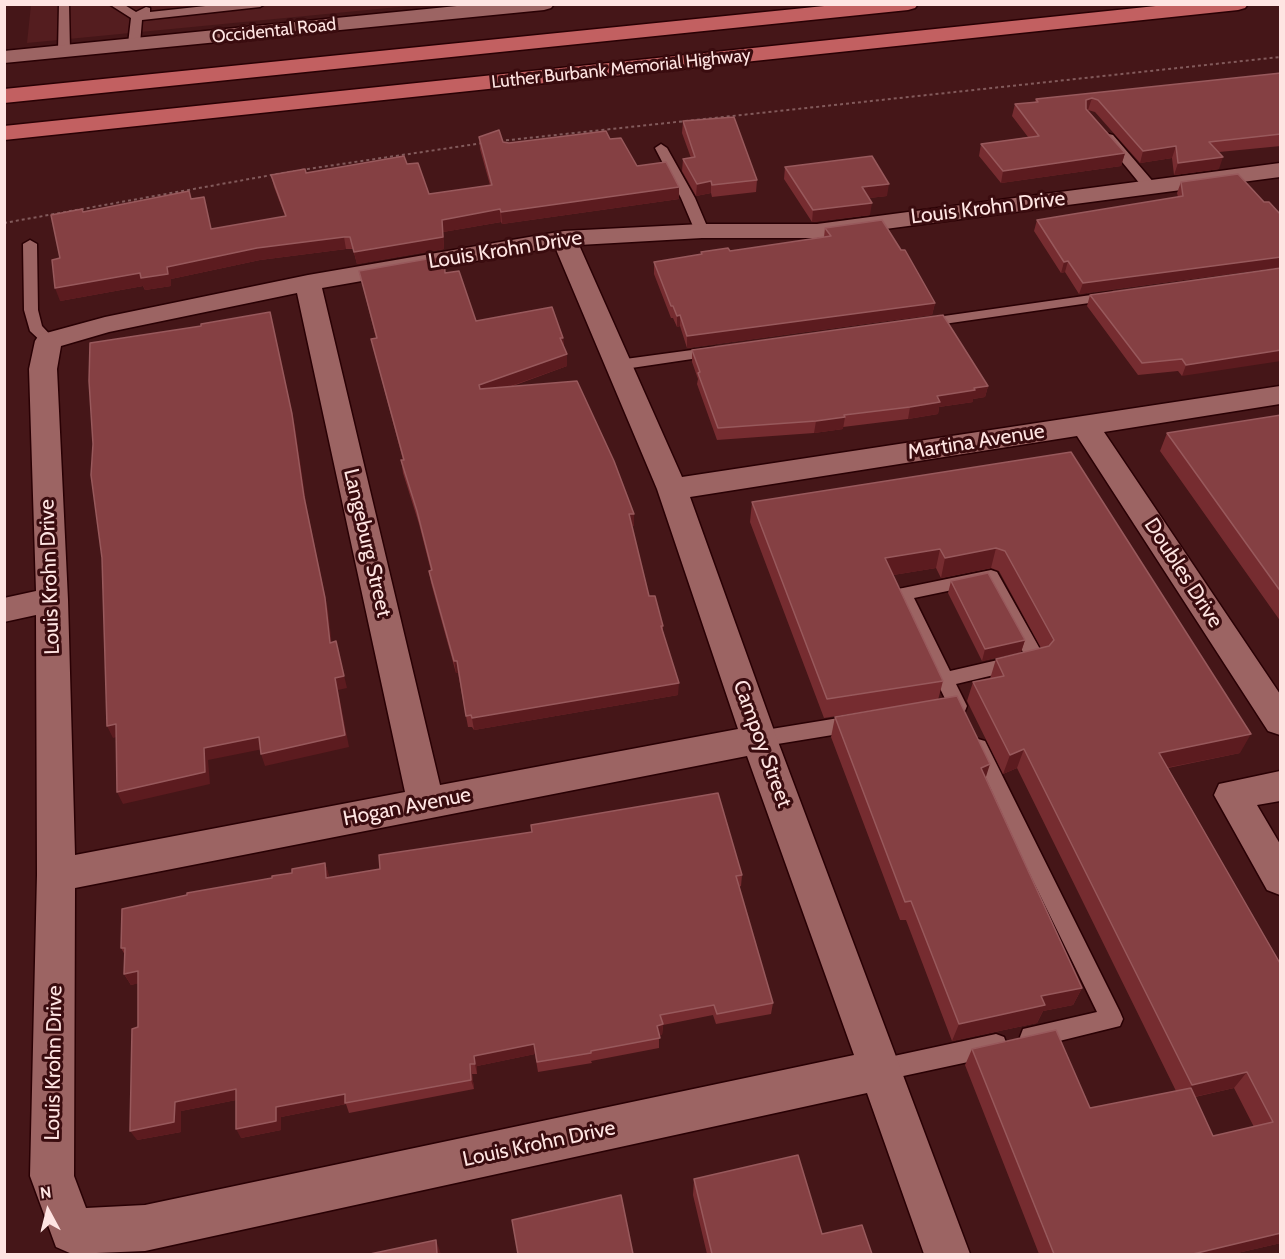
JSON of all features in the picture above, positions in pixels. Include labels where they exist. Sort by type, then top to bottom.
[{"type":"highway","name":"Luther Burbank Memorial Highway","points":[[4,96],[908,4]]},
{"type":"highway","name":"Luther Burbank Memorial Highway","points":[[4,133],[1238,4]]},
{"type":"street","name":"Occidental Road","points":[[4,57],[434,10],[544,4]]},
{"type":"street","name":"Louis Krohn Drive","points":[[880,1070],[145,1228],[72,1231],[52,1176],[56,874],[52,600],[43,369],[49,341],[105,325],[308,283],[564,238],[702,231],[818,231],[1150,187],[1278,173]]},
{"type":"street","name":"Campoy Street","points":[[564,238],[672,489],[759,739],[947,1254]]},
{"type":"street","name":"Langeburg Street","points":[[308,283],[426,803]]},
{"type":"street","name":"Martina Avenue","points":[[672,489],[1281,395]]},
{"type":"street","name":"Doubles Drive","points":[[1085,425],[1281,721]]},
{"type":"street","points":[[4,610],[52,600]]},
{"type":"street","name":"Hogan Avenue","points":[[56,874],[759,739]]},
{"type":"street","points":[[1281,786],[1232,795],[1281,878]]},
{"type":"lane","points":[[64,4],[64,51]]},
{"type":"lane","points":[[114,4],[137,17],[260,4]]},
{"type":"lane","points":[[134,44],[137,17],[154,4]]},
{"type":"lane","points":[[1097,125],[1150,187]]},
{"type":"lane","points":[[661,148],[688,198],[702,231]]},
{"type":"lane","points":[[30,244],[31,310],[35,328],[49,341]]},
{"type":"lane","points":[[914,324],[1127,294]]},
{"type":"lane","points":[[618,365],[724,350]]},
{"type":"lane","points":[[880,1070],[1112,1019],[903,594],[991,576],[1036,658],[945,679]]},
{"type":"lane","points":[[935,710],[958,706]]},
{"type":"lane","points":[[759,739],[876,720]]},
{"type":"path","points":[[4,223],[235,180],[402,154],[563,134],[1281,57]]},
{"type":"shaded area","points":[[31,5],[419,5],[27,43]]},
{"type":"building","points":[[1281,73],[1281,134],[1209,142],[1223,157],[1178,163],[1176,146],[1143,151],[1098,100],[1092,98],[1086,100],[1086,109],[1125,153],[1003,171],[981,144],[1039,136],[1015,104],[1038,102],[1036,99]]},
{"type":"building","points":[[734,117],[757,180],[712,185],[711,181],[697,184],[683,159],[695,157],[683,121]]},
{"type":"building","points":[[499,130],[503,142],[509,143],[606,131],[610,139],[621,138],[637,166],[666,162],[679,187],[501,212],[500,209],[442,220],[443,237],[354,252],[350,237],[344,237],[257,248],[167,267],[168,274],[141,278],[140,273],[55,288],[52,260],[60,258],[51,215],[82,209],[83,212],[189,191],[191,199],[204,197],[211,229],[286,216],[271,175],[305,169],[306,173],[404,156],[407,164],[418,163],[429,194],[492,185],[479,137]]},
{"type":"building","points":[[872,156],[889,184],[862,187],[872,203],[813,210],[785,167]]},
{"type":"building","points":[[1238,174],[1264,202],[1269,202],[1281,215],[1281,257],[1083,283],[1068,261],[1064,262],[1037,220],[1183,196],[1181,182]]},
{"type":"building","points":[[882,220],[901,250],[905,250],[935,303],[687,336],[680,315],[677,316],[671,306],[654,262],[728,248],[730,251],[831,236],[825,228]]},
{"type":"building","points":[[444,256],[445,273],[459,271],[476,321],[552,307],[563,338],[560,338],[567,354],[479,385],[480,389],[577,381],[614,461],[634,514],[629,514],[649,596],[655,596],[663,626],[661,626],[679,683],[472,718],[471,715],[466,716],[457,661],[454,661],[429,571],[432,570],[401,460],[404,460],[371,339],[377,338],[359,271]]},
{"type":"building","points":[[1281,268],[1281,350],[1186,365],[1182,359],[1142,363],[1090,295]]},
{"type":"building","points":[[270,312],[292,414],[304,497],[325,598],[330,643],[336,641],[344,676],[335,678],[345,735],[261,754],[259,737],[204,748],[205,772],[117,792],[116,724],[107,726],[102,558],[91,475],[93,444],[89,381],[90,343],[201,326],[201,324]]},
{"type":"building","points":[[943,315],[988,386],[937,396],[940,402],[844,415],[845,417],[718,428],[692,350]]},
{"type":"building","points":[[1281,415],[1281,592],[1167,433]]},
{"type":"building","points":[[1071,452],[1251,734],[1159,753],[1281,965],[1281,1233],[1193,1254],[1054,1254],[972,1049],[1056,1030],[1090,1108],[1191,1088],[1213,1136],[1273,1122],[1247,1072],[1192,1085],[1024,749],[1010,755],[973,682],[1004,676],[996,659],[1049,646],[1054,640],[1005,551],[996,548],[945,558],[940,549],[885,558],[943,681],[827,699],[752,502]]},
{"type":"building","points":[[988,573],[1025,640],[985,649],[951,581]]},
{"type":"building","points":[[957,696],[990,764],[981,768],[1082,988],[1041,996],[1045,1005],[959,1024],[911,901],[905,902],[835,717]]},
{"type":"building","points":[[718,793],[742,875],[736,876],[773,1003],[717,1014],[714,1005],[660,1015],[663,1024],[657,1026],[660,1038],[591,1051],[591,1053],[537,1062],[534,1044],[474,1056],[475,1064],[470,1064],[471,1080],[345,1103],[345,1094],[276,1107],[276,1121],[236,1129],[236,1089],[175,1102],[174,1122],[130,1131],[132,1029],[138,1027],[138,971],[124,974],[125,948],[121,948],[122,909],[187,895],[187,893],[272,878],[272,876],[292,873],[292,869],[325,863],[326,878],[380,869],[379,855],[532,832],[531,825]]},
{"type":"building","points":[[798,1155],[822,1234],[862,1225],[872,1254],[712,1254],[694,1179]]},
{"type":"building","points":[[621,1195],[633,1254],[518,1254],[512,1220]]},
{"type":"building","points":[[436,1240],[437,1254],[370,1254]]}]
